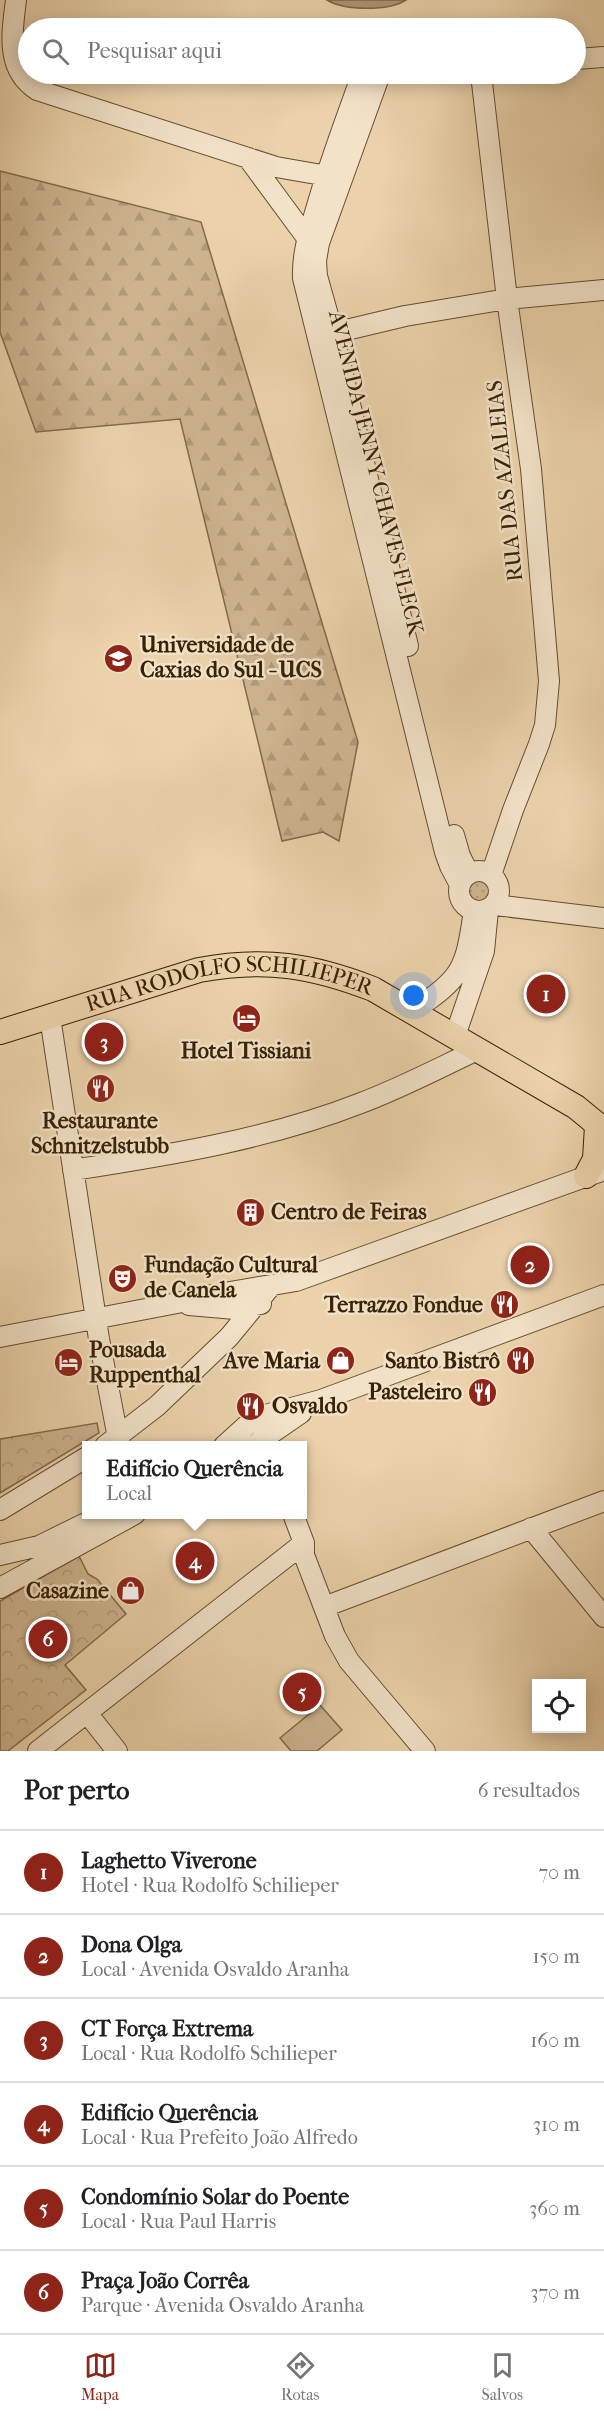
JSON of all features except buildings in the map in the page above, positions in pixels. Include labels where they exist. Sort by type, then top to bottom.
[{"type":"main road","name":"RUA RODOLFO SCHILIEPER","points":[[0,1032],[199,970],[232,964],[268,963],[305,968],[340,976],[373,989],[602,1124]]},
{"type":"main road","points":[[595,1173],[602,1124]]},
{"type":"street","points":[[16,0],[12,42],[18,69]]},
{"type":"street","points":[[586,58],[604,57]]},
{"type":"street","points":[[29,84],[44,94],[248,158],[292,171],[334,177]]},
{"type":"street","name":"AVENIDA JENNY CHAVES FLECK","points":[[359,84],[334,177],[313,240],[317,276],[326,335],[445,852],[454,876],[465,879]]},
{"type":"street","name":"AVENIDA JENNY CHAVES FLECK","points":[[334,177],[376,84]]},
{"type":"street","name":"RUA DAS AZALEIAS","points":[[482,84],[507,299],[531,469],[549,681],[545,725],[491,875]]},
{"type":"street","points":[[248,158],[313,240]]},
{"type":"street","points":[[326,335],[405,316],[507,299],[604,290]]},
{"type":"street","points":[[413,1011],[449,985],[458,974],[486,908],[500,889],[491,875],[477,871],[465,879],[459,891],[463,904],[486,908],[604,918]]},
{"type":"street","points":[[455,1036],[484,951],[486,908]]},
{"type":"street","points":[[50,1017],[115,1441]]},
{"type":"street","points":[[73,1170],[181,1153],[270,1132],[361,1103],[477,1050]]},
{"type":"street","points":[[0,1337],[177,1303],[212,1294],[296,1281],[595,1173]]},
{"type":"street","points":[[177,1303],[235,1310],[256,1306],[272,1299],[296,1281]]},
{"type":"street","points":[[117,1441],[229,1337],[271,1286]]},
{"type":"street","points":[[248,1440],[269,1414],[321,1400],[604,1295]]},
{"type":"street","points":[[0,1509],[82,1460]]},
{"type":"street","points":[[324,1607],[604,1501]]},
{"type":"street","points":[[9,1554],[39,1546],[96,1519]]},
{"type":"street","points":[[0,1587],[127,1519]]},
{"type":"street","points":[[285,1519],[302,1549]]},
{"type":"street","points":[[294,1519],[302,1549],[335,1636],[349,1661],[425,1751]]},
{"type":"street","points":[[531,1528],[604,1617]]},
{"type":"street","points":[[0,1539],[9,1554],[23,1560],[26,1573]]},
{"type":"street","points":[[38,1751],[302,1549]]},
{"type":"street","points":[[87,1713],[117,1751]]},
{"type":"green space","points":[[0,171],[201,222],[358,742],[339,841],[323,832],[282,841],[180,419],[36,432],[0,332]]},
{"type":"green space","points":[[479,879],[488,883],[492,892],[488,901],[479,905],[470,901],[466,892],[470,883]]},
{"type":"green space","points":[[97,1423],[99,1433],[82,1441],[82,1443],[0,1493],[0,1439]]},
{"type":"green space","points":[[79,1556],[88,1574],[97,1579],[126,1614],[65,1665],[86,1690],[8,1751],[0,1751],[0,1601]]},
{"type":"green space","points":[[320,1705],[342,1730],[317,1751],[291,1751],[280,1738]]},
{"type":"shaded area","points":[[327,0],[406,0],[378,8],[355,8]]},
{"type":"place","name":"Universidade de Caxias do Sul - UCS","points":[[119,658]]},
{"type":"place","name":"Laghetto Viverone","points":[[546,994]]},
{"type":"place","name":"Hotel Tissiani","points":[[246,1019]]},
{"type":"place","name":"CT Força Extrema","points":[[104,1042]]},
{"type":"place","name":"Restaurante Schnitzelstubb","points":[[100,1089]]},
{"type":"place","name":"Centro de Feiras","points":[[250,1212]]},
{"type":"place","name":"Dona Olga","points":[[530,1265]]},
{"type":"place","name":"Fundação Cultural de Canela","points":[[123,1278]]},
{"type":"place","name":"Terrazzo Fondue","points":[[504,1305]]},
{"type":"place","name":"Ave Maria","points":[[341,1361]]},
{"type":"place","name":"Santo Bistrô","points":[[521,1361]]},
{"type":"place","name":"Pousada Ruppenthal","points":[[68,1363]]},
{"type":"place","name":"Pasteleiro","points":[[483,1392]]},
{"type":"place","name":"Osvaldo","points":[[251,1406]]},
{"type":"place","name":"Edifício Querência","points":[[195,1561]]},
{"type":"place","name":"Casazine","points":[[130,1591]]},
{"type":"place","name":"Praça João Corrêa","points":[[48,1639]]},
{"type":"place","name":"Condomínio Solar do Poente","points":[[302,1692]]}]
